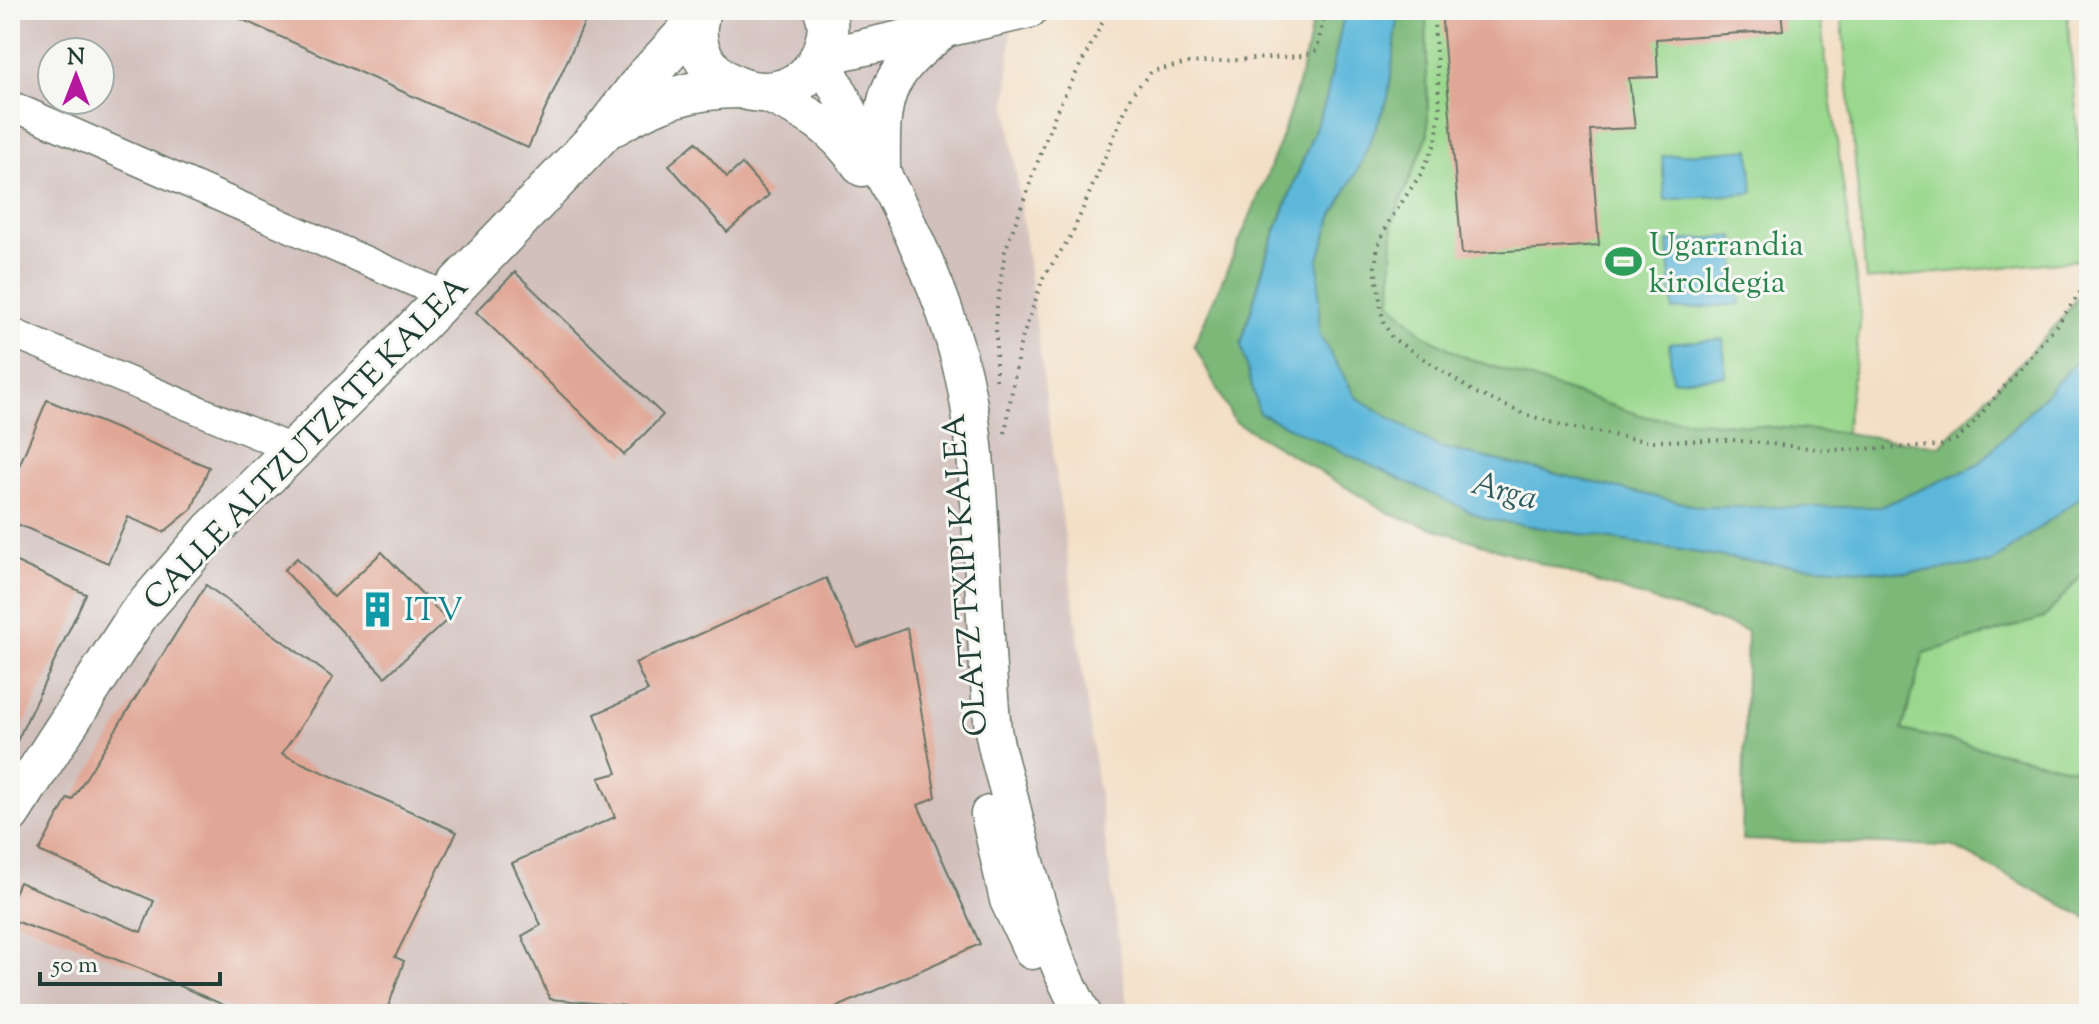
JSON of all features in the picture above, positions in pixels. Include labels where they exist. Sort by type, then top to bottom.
[{"type":"main road","points":[[602,133],[638,111],[693,90],[752,91],[798,83],[821,57],[827,37],[825,10]]},
{"type":"main road","points":[[698,13],[699,44],[704,58],[715,73],[752,91]]},
{"type":"main road","points":[[602,133],[698,13]]},
{"type":"main road","name":"CALLE ALTZUTZATE KALEA","points":[[10,813],[138,615],[211,531],[446,296],[602,133]]},
{"type":"street","points":[[825,10],[852,25],[929,35]]},
{"type":"street","points":[[821,57],[1029,10]]},
{"type":"street","points":[[882,170],[885,91],[929,35]]},
{"type":"street","name":"OLATZ TXIPI KALEA","points":[[821,57],[928,264],[952,332],[969,411],[992,724],[1034,897],[1064,980],[1083,1014]]},
{"type":"street","name":"OLATZ TXIPI KALEA","points":[[752,91],[815,116],[845,144],[880,194],[901,235],[935,328],[957,423],[971,724],[1008,900],[1063,1014]]},
{"type":"street","points":[[10,105],[446,296]]},
{"type":"street","points":[[10,332],[292,449]]},
{"type":"path","points":[[1005,433],[1019,348],[1043,278],[1072,234],[1132,94],[1152,71],[1164,68],[1245,57],[1302,56],[1317,50],[1325,10]]},
{"type":"path","points":[[1433,10],[1440,109],[1436,142],[1378,246],[1376,291],[1383,321],[1392,338],[1474,392],[1527,415],[1646,441],[1732,440],[1828,450],[1940,446],[1957,439],[1970,427],[2059,322],[2089,280]]},
{"type":"path","points":[[996,387],[996,314],[1005,251],[1056,112],[1108,12]]},
{"type":"shaded area","points":[[10,10],[1012,10],[1007,105],[1127,1003],[1138,1014],[10,1014]]},
{"type":"green space","points":[[1314,10],[1345,10],[1326,100],[1268,250],[1241,344],[1486,519],[1762,563],[1908,573],[1991,563],[2089,491],[2089,567],[2044,618],[1924,653],[1902,730],[2073,769],[2089,778],[2089,919],[1952,846],[1742,840],[1747,631],[1393,515],[1234,421],[1194,345],[1281,139],[1306,54]]},
{"type":"green space","points":[[1399,10],[1426,10],[1428,135],[1393,220],[1391,303],[1424,335],[1464,357],[1646,417],[1845,433],[1940,446],[2059,322],[2089,280],[2089,349],[1978,465],[1880,507],[1700,507],[1439,447],[1356,397],[1319,334],[1319,259],[1332,217],[1361,163],[1388,98]]},
{"type":"green space","name":"Ugarrandia kiroldegia","points":[[1426,10],[1819,10],[1861,316],[1845,433],[1646,417],[1464,357],[1424,335],[1391,304],[1393,220],[1428,135]]},
{"type":"green space","points":[[1841,10],[2067,10],[2089,259],[1866,280]]},
{"type":"green space","points":[[2089,567],[2089,778],[2073,769],[1902,730],[1924,653],[2044,618]]},
{"type":"water","name":"Arga","points":[[1345,10],[1399,10],[1388,98],[1361,163],[1332,217],[1319,259],[1319,334],[1356,397],[1438,447],[1700,507],[1880,507],[1978,465],[2089,349],[2089,491],[1991,563],[1908,573],[1762,563],[1486,519],[1259,413],[1241,345],[1267,255],[1326,100]]},
{"type":"water","points":[[1750,149],[1753,193],[1665,200],[1662,156]]},
{"type":"water","points":[[1734,236],[1740,304],[1673,310],[1668,242]]},
{"type":"water","points":[[1723,339],[1726,376],[1672,380],[1669,343]]},
{"type":"building","points":[[221,10],[590,10],[528,148]]},
{"type":"building","points":[[1441,10],[1781,10],[1783,30],[1656,39],[1658,77],[1629,78],[1635,128],[1590,130],[1599,245],[1462,254]]},
{"type":"building","points":[[696,142],[727,177],[742,164],[769,195],[727,232],[669,165]]},
{"type":"building","points":[[515,272],[663,415],[624,455],[476,312]]},
{"type":"building","points":[[47,400],[209,467],[192,509],[164,532],[128,517],[108,563],[10,521],[10,487]]},
{"type":"building","name":"ITV","points":[[382,552],[447,620],[385,677],[284,570],[297,558],[334,597]]},
{"type":"building","points":[[10,559],[86,594],[10,756]]},
{"type":"building","points":[[826,578],[857,647],[907,628],[936,797],[918,805],[980,944],[822,1014],[631,1014],[626,1006],[550,999],[522,936],[541,925],[512,863],[615,817],[599,778],[617,773],[595,714],[648,691],[635,663]]},
{"type":"building","points":[[206,585],[333,678],[282,754],[457,832],[395,957],[404,961],[386,1014],[231,1014],[233,1009],[141,969],[10,919],[10,902],[19,882],[141,932],[154,901],[39,851],[68,798],[72,800]]},
{"type":"place","name":"Ugarrandia kiroldegia","points":[[1623,262]]},
{"type":"place","name":"ITV","points":[[378,609]]}]
